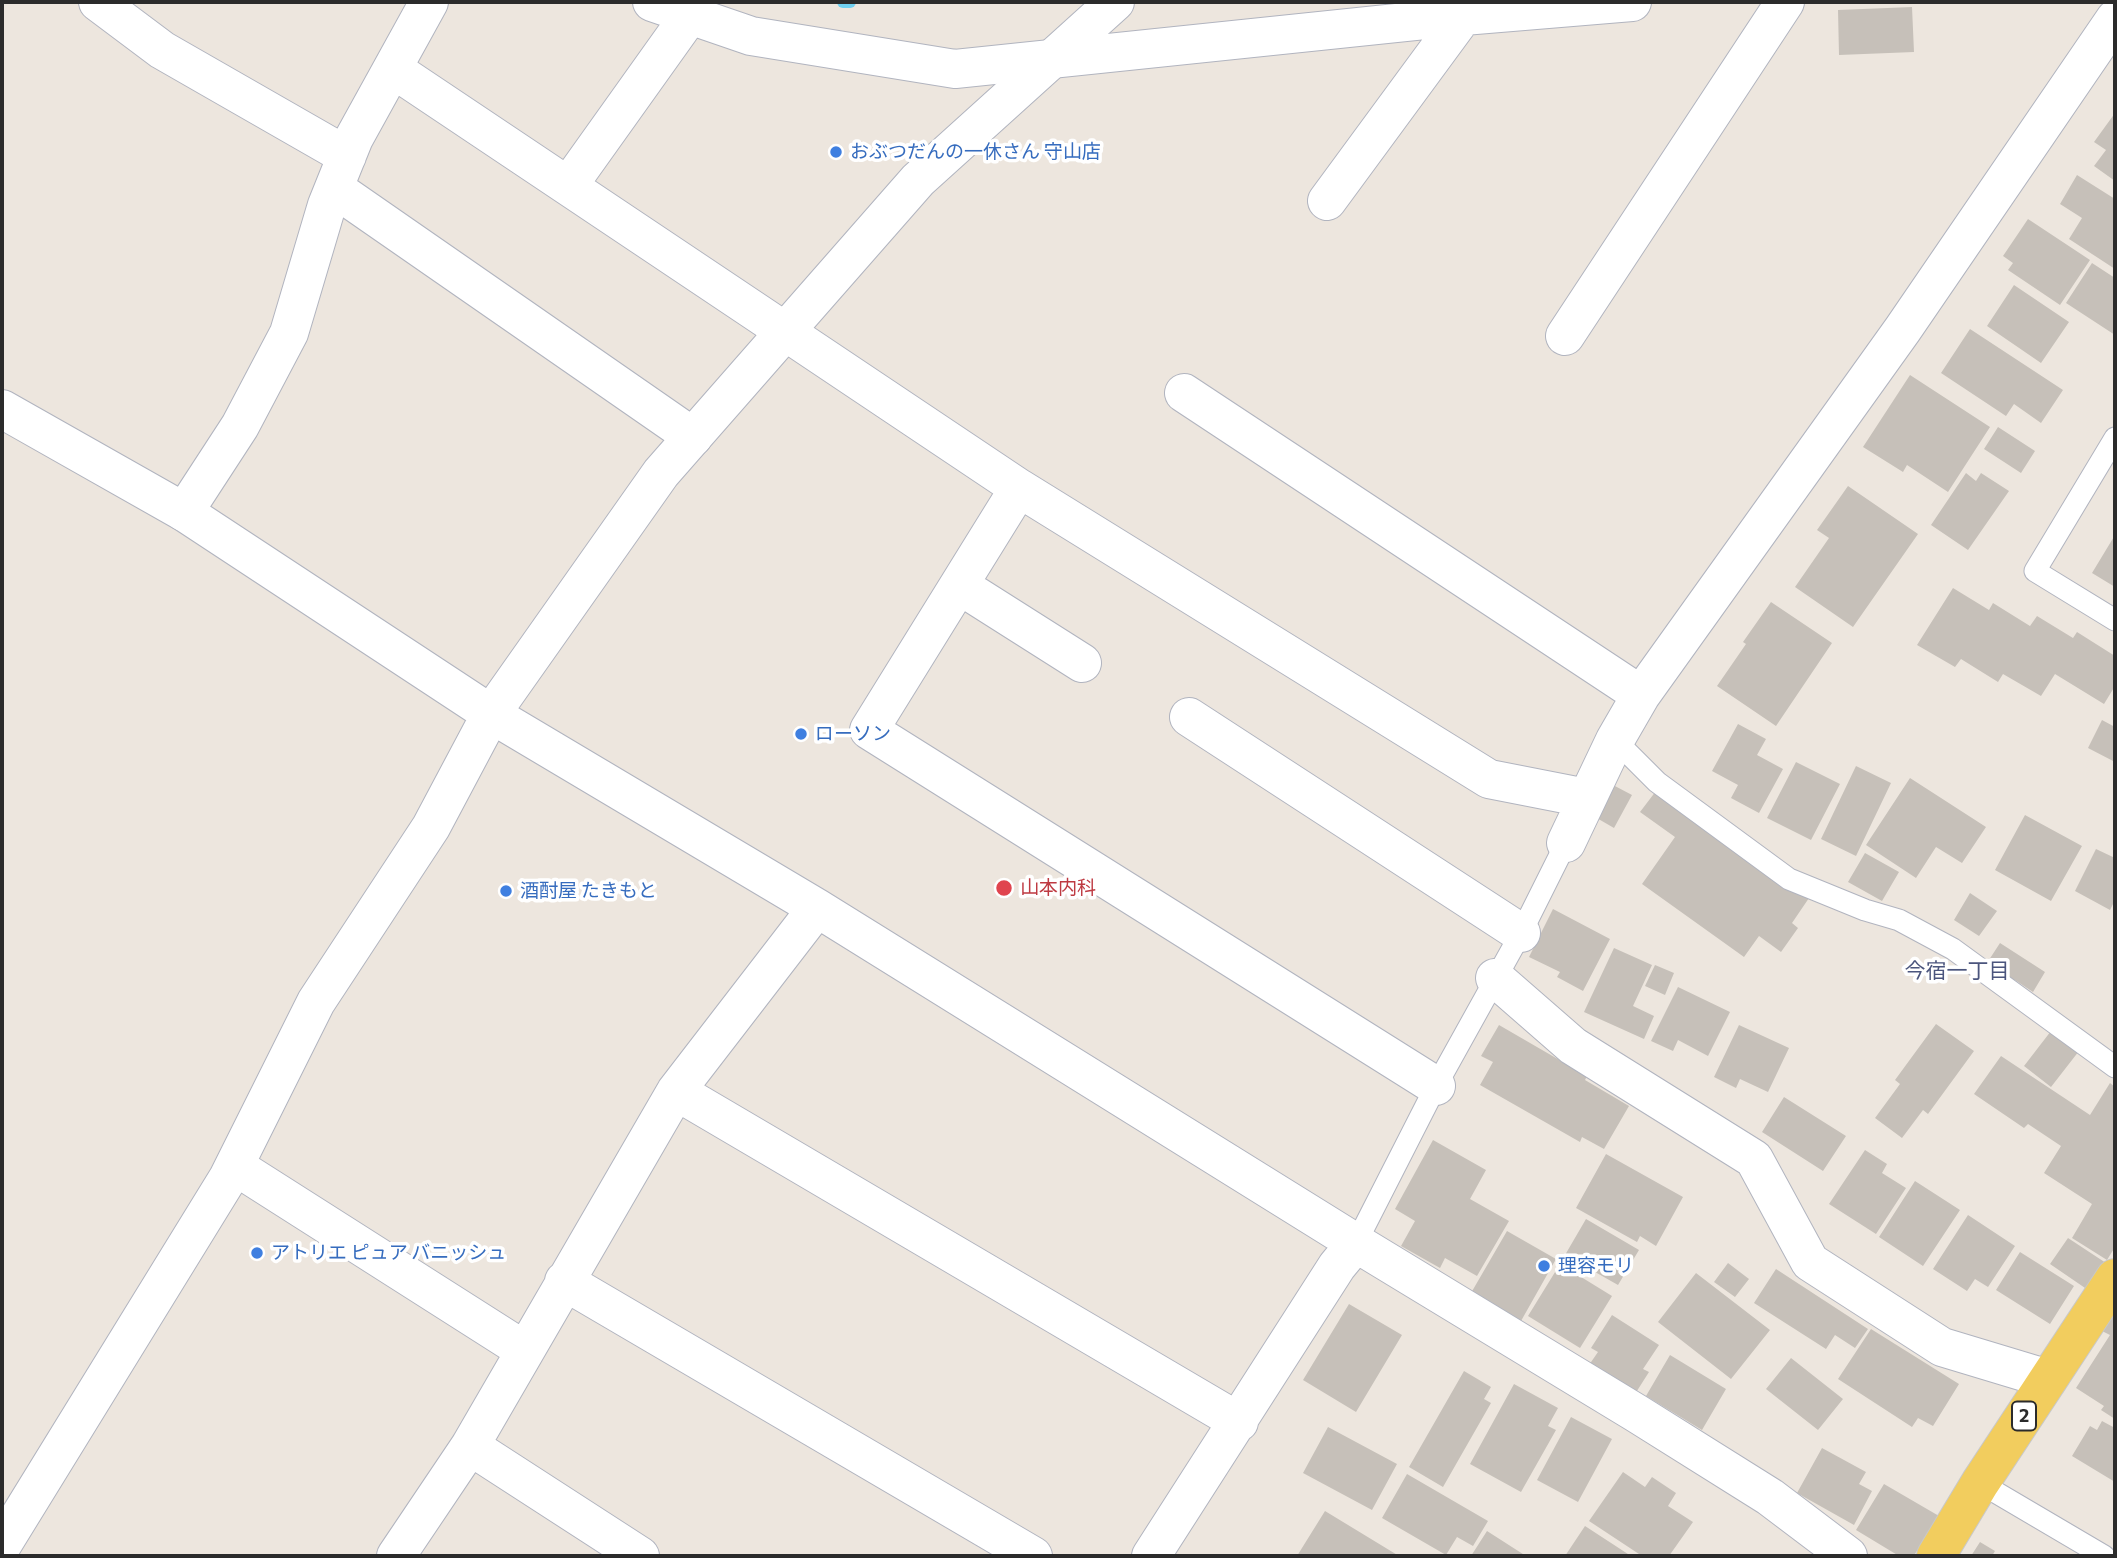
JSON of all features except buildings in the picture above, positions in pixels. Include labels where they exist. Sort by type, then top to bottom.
[{"type":"main road","name":"2","points":[[1936,1556],[1980,1483],[2115,1278]]},
{"type":"street","points":[[98,2],[162,50],[341,172],[694,437]]},
{"type":"street","points":[[184,512],[240,426],[289,333],[327,205],[354,138],[429,2]]},
{"type":"street","points":[[652,2],[751,36],[956,69],[1463,16],[1632,2]]},
{"type":"street","points":[[1565,336],[1785,2]]},
{"type":"street","points":[[2,1545],[235,1166],[316,1002],[431,827],[491,714],[661,473],[918,180],[1106,10]]},
{"type":"street","points":[[568,186],[690,15]]},
{"type":"street","points":[[1327,201],[1463,16]]},
{"type":"street","points":[[1566,843],[1615,740],[1641,695],[1903,329],[2115,19]]},
{"type":"street","points":[[393,69],[1019,488],[1489,779],[1586,798]]},
{"type":"street","points":[[1184,393],[1641,695]]},
{"type":"street","points":[[2,409],[184,512],[491,714],[817,908],[1770,1497],[1848,1556]]},
{"type":"street","points":[[1019,488],[869,730],[1436,1086]]},
{"type":"street","points":[[959,585],[1082,663]]},
{"type":"street","points":[[1189,717],[1521,933]]},
{"type":"street","points":[[396,1556],[470,1446],[676,1091],[817,908]]},
{"type":"street","points":[[1495,978],[1573,1046],[1754,1159],[1810,1262],[1942,1347],[2048,1378]]},
{"type":"street","points":[[676,1091],[1239,1422]]},
{"type":"street","points":[[235,1166],[524,1350]]},
{"type":"street","points":[[1151,1556],[1337,1266],[1356,1243]]},
{"type":"street","points":[[564,1281],[1033,1556]]},
{"type":"street","points":[[470,1446],[640,1556]]},
{"type":"lane","points":[[2115,438],[2035,571],[2115,620]]},
{"type":"lane","points":[[1615,740],[1657,782],[1789,878],[1865,910],[1899,920],[1952,949],[2115,1067]]},
{"type":"lane","points":[[1356,1243],[1436,1086],[1521,933],[1566,843]]},
{"type":"lane","points":[[1980,1483],[2104,1556]]},
{"type":"waterway","points":[[843,2],[850,2]]},
{"type":"place","name":"おぶつだんの一休さん 守山店","points":[[836,152]]},
{"type":"place","name":"ローソン","points":[[801,734]]},
{"type":"place","name":"山本内科","points":[[1004,888]]},
{"type":"place","name":"酒酎屋 たきもと","points":[[506,891]]},
{"type":"place","name":"アトリエ ピュア バニッシュ","points":[[257,1253]]},
{"type":"place","name":"理容モリ","points":[[1544,1266]]},
{"type":"district","name":"今宿一丁目","points":[[1957,971]]}]
